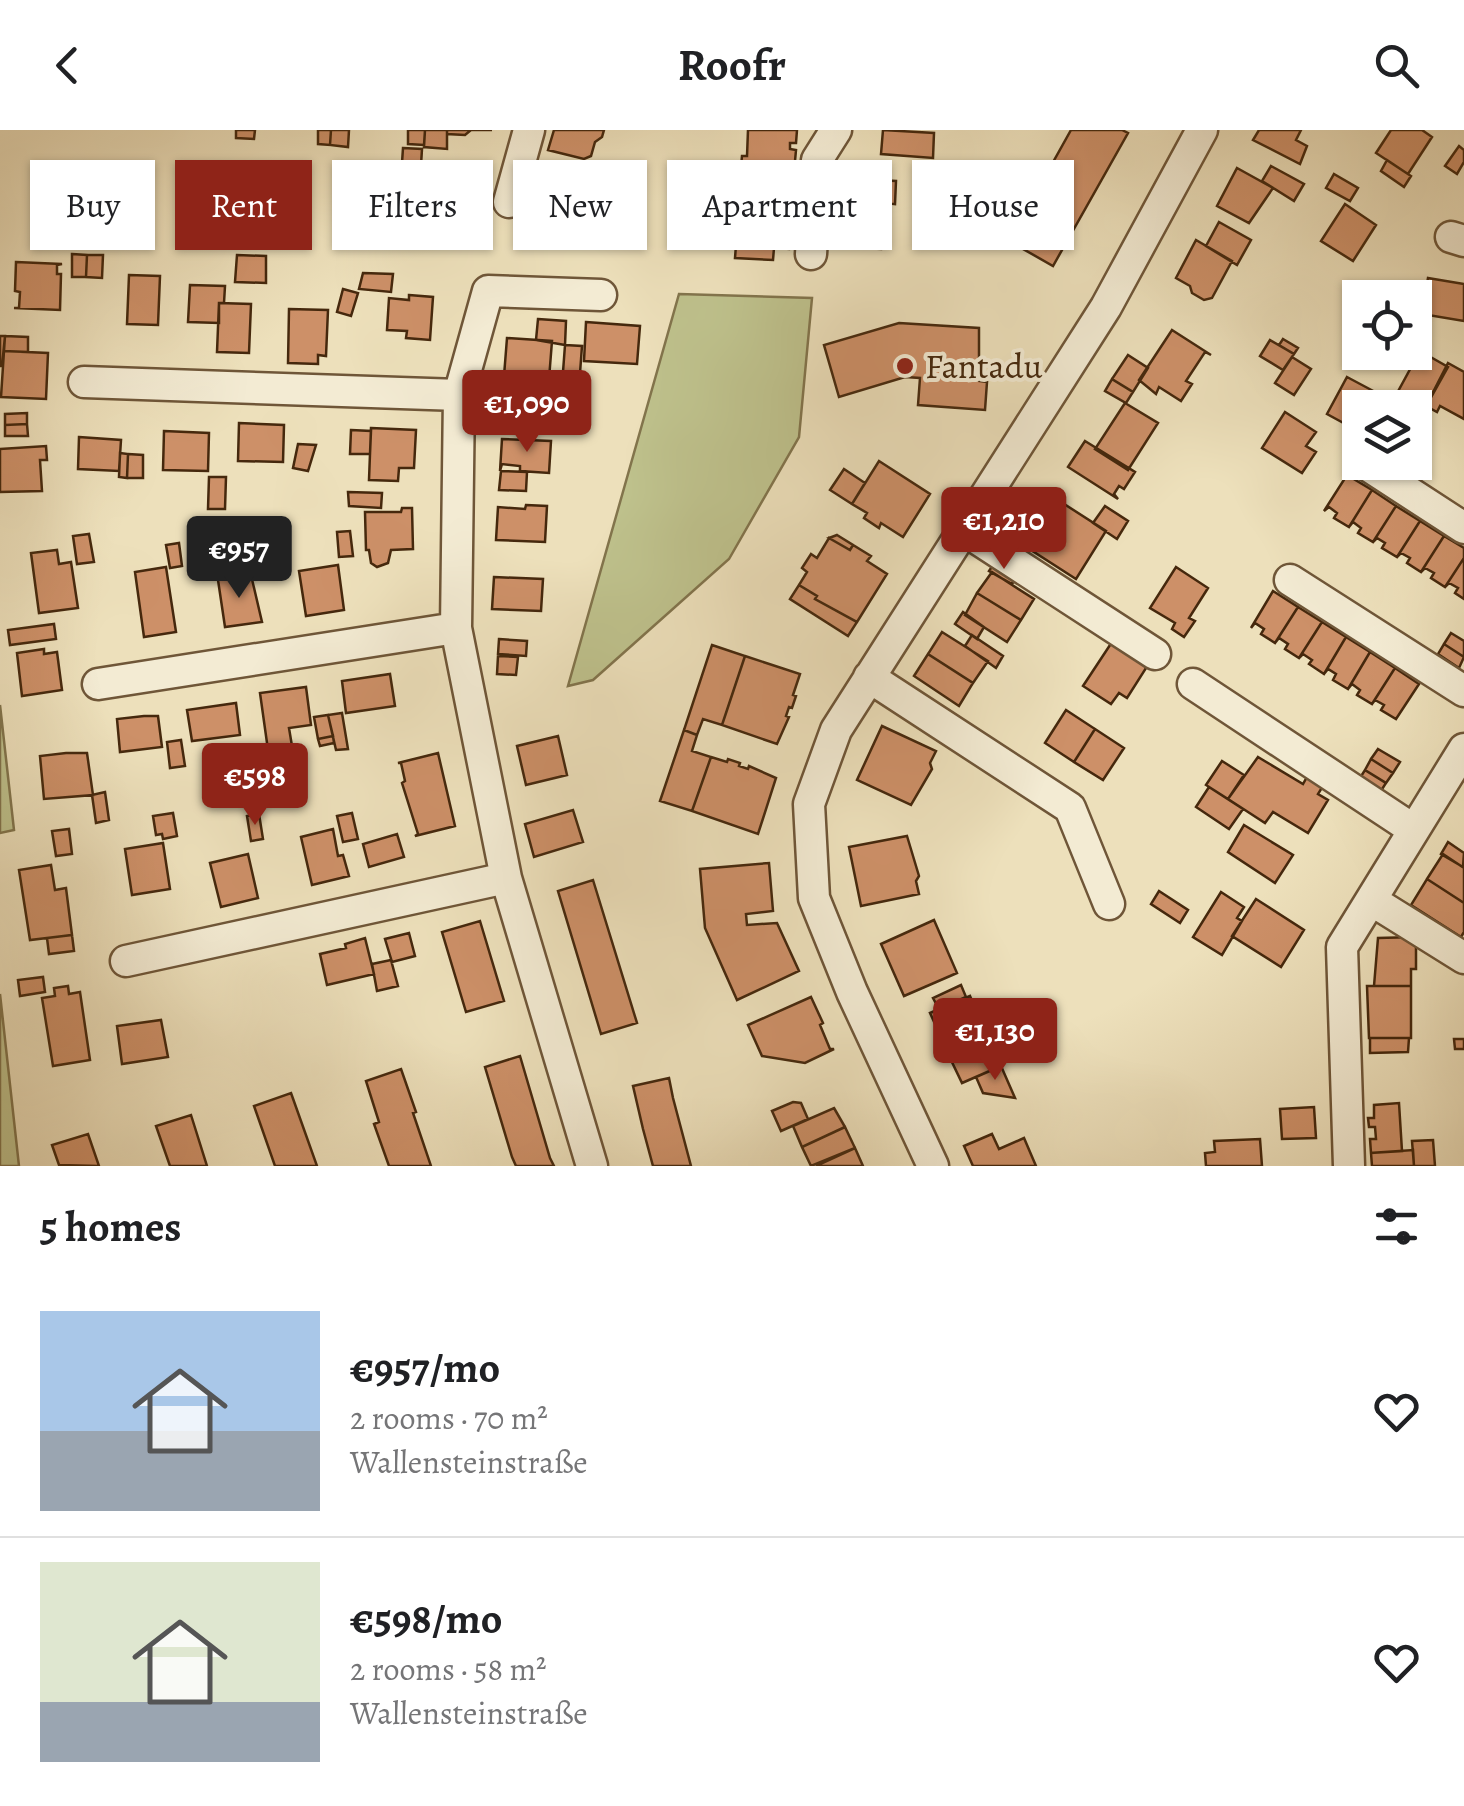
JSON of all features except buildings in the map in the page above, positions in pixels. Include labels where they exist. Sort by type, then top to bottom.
[{"type":"street","points":[[509,202],[529,130]]},
{"type":"street","points":[[811,254],[817,160],[836,130]]},
{"type":"street","points":[[933,1166],[852,992],[814,898],[809,804],[836,730],[1106,307],[1202,130]]},
{"type":"street","points":[[592,1166],[506,878],[456,628],[459,395],[488,291],[601,296]]},
{"type":"street","points":[[84,382],[459,395]]},
{"type":"street","points":[[1390,480],[1464,528]]},
{"type":"street","points":[[964,530],[1155,654]]},
{"type":"street","points":[[1290,580],[1464,691]]},
{"type":"street","points":[[98,684],[456,628]]},
{"type":"street","points":[[869,678],[1070,808],[1108,904]]},
{"type":"street","points":[[1192,684],[1414,830]]},
{"type":"street","points":[[1349,1166],[1342,948],[1464,750]]},
{"type":"street","points":[[126,961],[506,878]]},
{"type":"street","points":[[1371,900],[1464,958]]},
{"type":"green space","points":[[679,294],[812,298],[799,437],[729,559],[593,680],[568,686]]},
{"type":"green space","points":[[0,705],[14,830],[0,833]]},
{"type":"green space","points":[[0,994],[19,1166],[0,1166]]},
{"type":"place","name":"Fantadu","points":[[905,366]]}]
